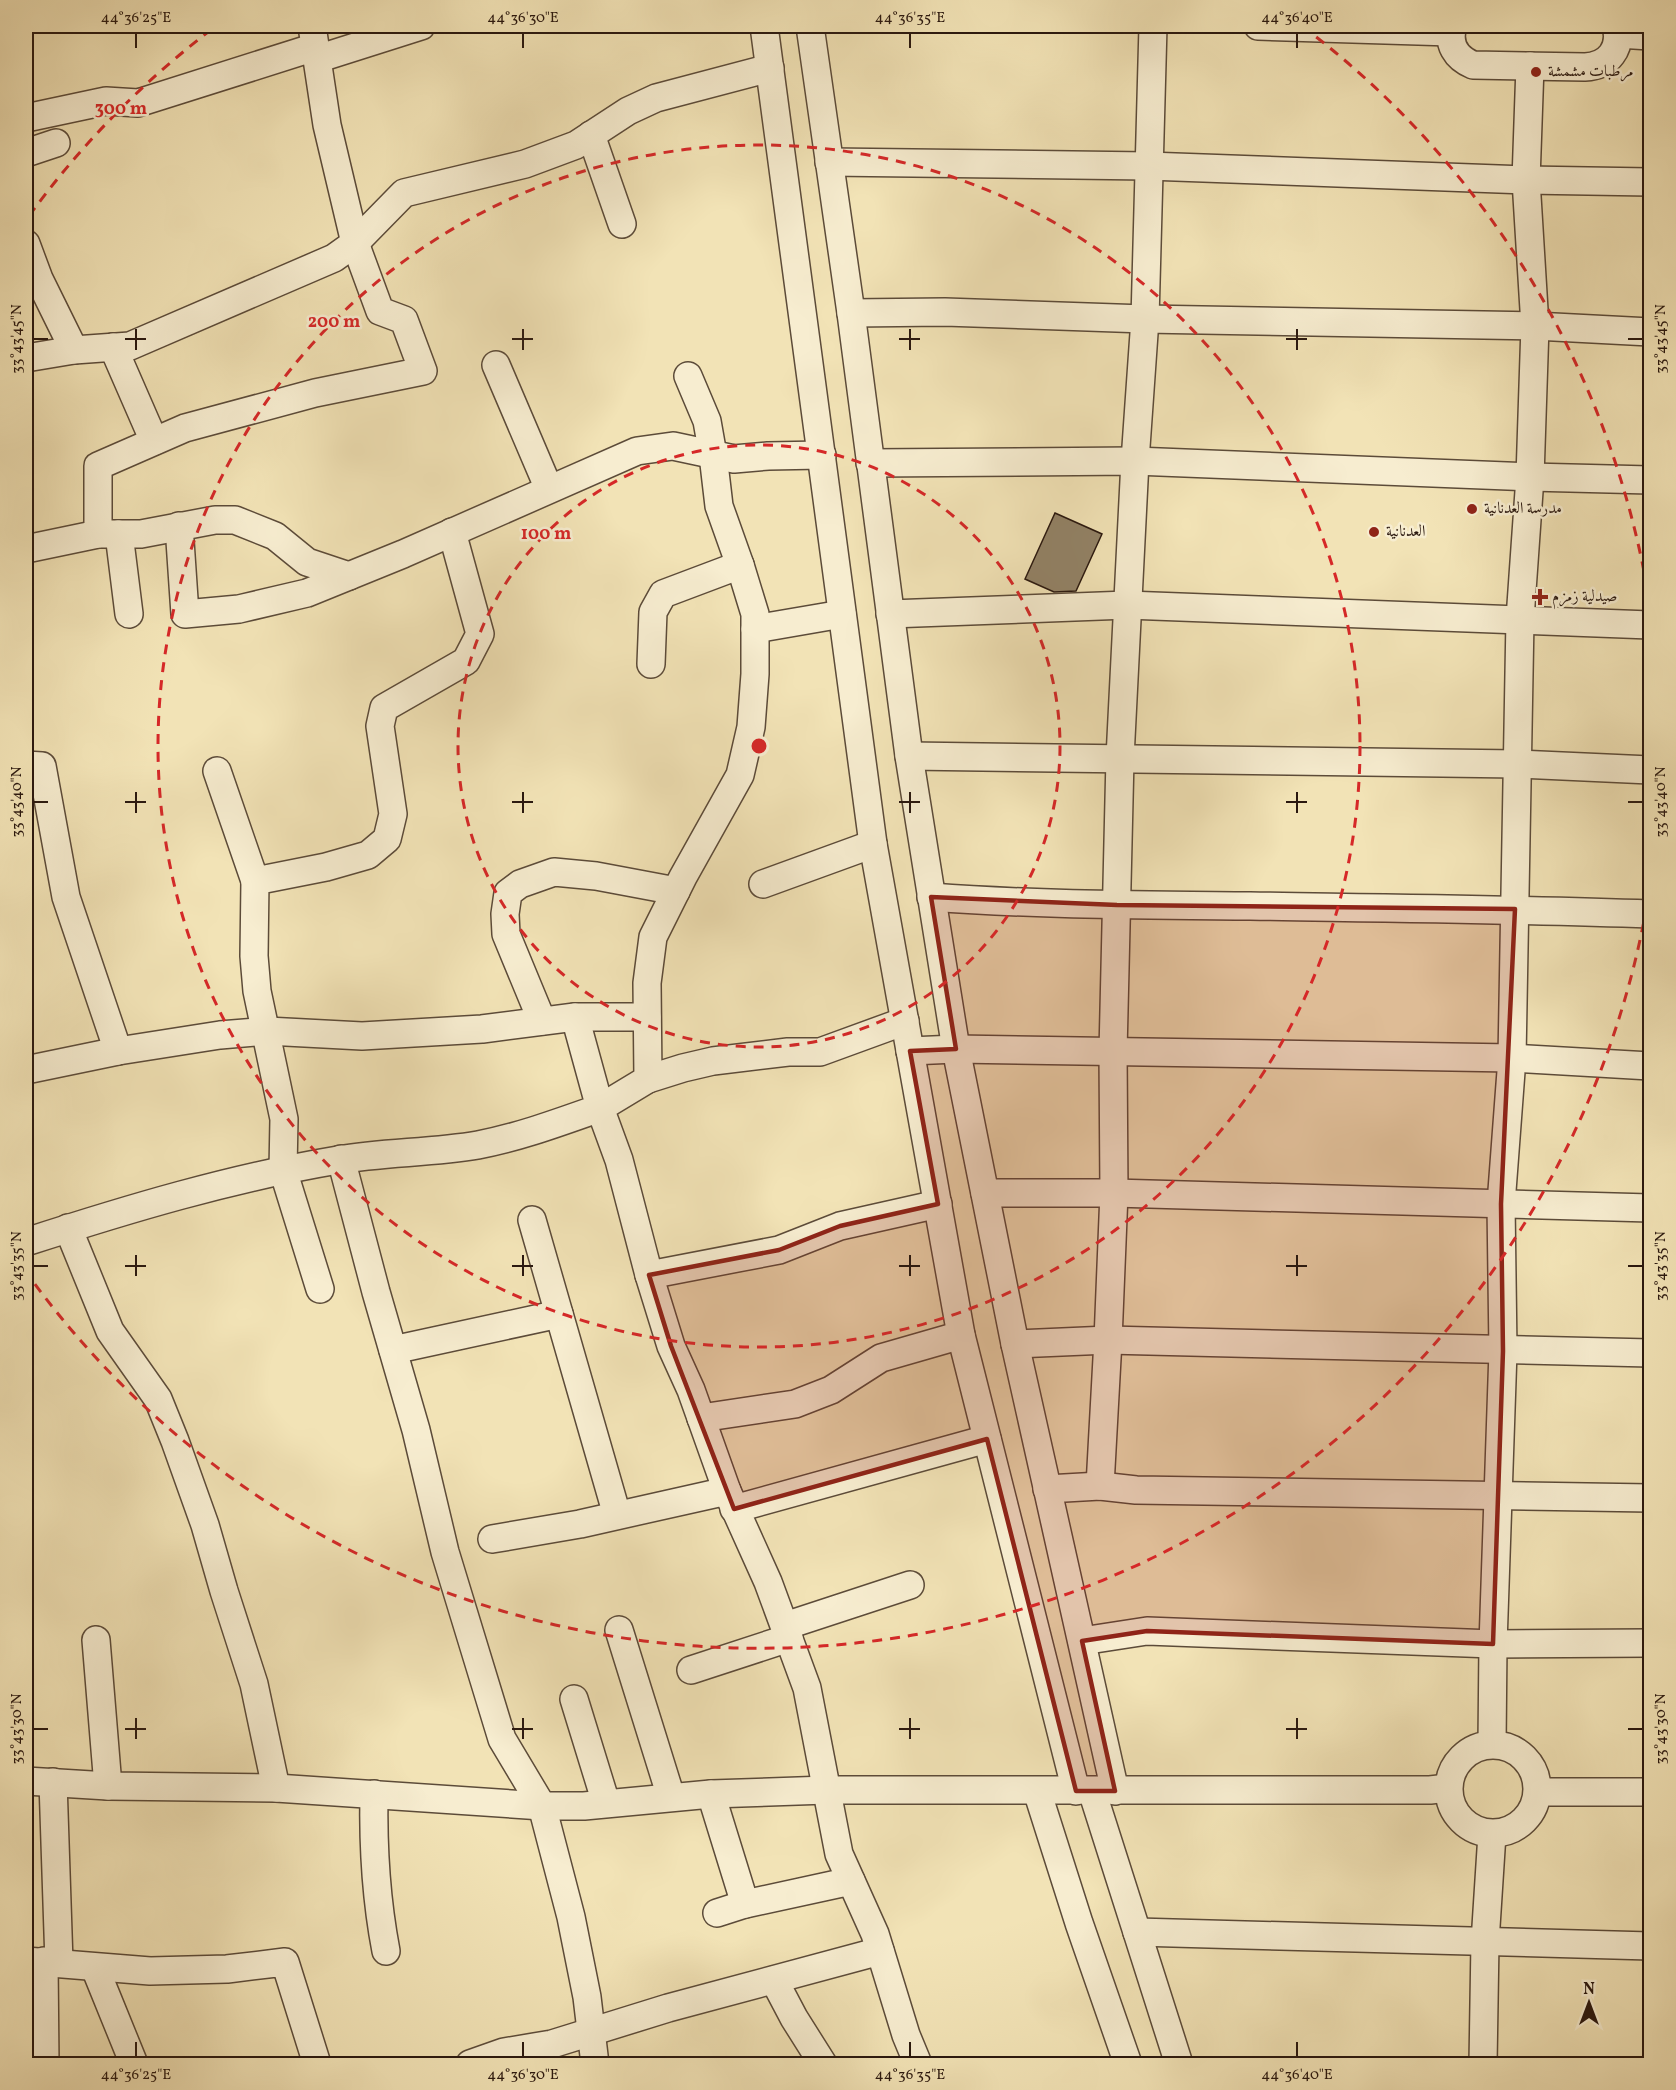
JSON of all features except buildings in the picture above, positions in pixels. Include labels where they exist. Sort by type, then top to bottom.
[{"type":"street","points":[[26,118],[106,101],[138,103],[315,44],[421,26]]},
{"type":"street","points":[[764,26],[873,844],[961,1335],[987,1439],[1179,2064]]},
{"type":"street","points":[[810,26],[851,313],[909,756],[931,897],[956,1049],[1015,1344],[1082,1641],[1094,1791]]},
{"type":"street","points":[[1100,1486],[1114,1193],[1113,1052],[1120,758],[1135,461],[1145,319],[1153,26]]},
{"type":"street","points":[[1258,26],[1452,29],[1454,49],[1465,62],[1530,66],[1585,67],[1603,63],[1615,51],[1617,29],[1650,36]]},
{"type":"street","points":[[129,614],[109,534],[98,466],[185,428],[315,393],[423,371],[404,320],[380,311],[355,243],[327,125],[315,44]]},
{"type":"street","points":[[1492,1744],[1503,1351],[1501,1204],[1512,1058],[1520,619],[1530,477],[1535,326],[1526,180],[1530,66]]},
{"type":"street","points":[[26,358],[74,350],[130,346],[334,258],[355,243],[404,193],[525,164],[576,145],[628,111],[656,98],[770,68]]},
{"type":"street","points":[[591,135],[622,224]]},
{"type":"street","points":[[26,153],[56,143]]},
{"type":"street","points":[[830,162],[1148,166],[1526,180],[1650,182]]},
{"type":"street","points":[[26,244],[39,279],[74,350]]},
{"type":"street","points":[[851,313],[945,312],[1145,319],[1535,326],[1650,332]]},
{"type":"street","points":[[113,347],[154,441]]},
{"type":"street","points":[[496,365],[549,489]]},
{"type":"street","points":[[648,1080],[647,983],[653,937],[740,775],[751,727],[755,674],[755,614],[718,506],[713,455],[706,421],[688,376]]},
{"type":"street","points":[[179,526],[185,614],[239,609],[308,593],[637,451],[673,446],[734,459],[822,455]]},
{"type":"street","points":[[870,464],[1135,461],[1650,480]]},
{"type":"street","points":[[26,549],[109,534],[141,534],[216,520],[235,520],[274,536],[307,562],[349,576]]},
{"type":"street","points":[[255,881],[326,867],[368,855],[387,839],[393,814],[380,726],[384,708],[466,661],[480,634],[452,532]]},
{"type":"street","points":[[651,664],[653,612],[663,594],[740,565]]},
{"type":"street","points":[[890,614],[1127,605],[1650,625]]},
{"type":"street","points":[[755,629],[842,614]]},
{"type":"street","points":[[909,756],[1518,764],[1650,770]]},
{"type":"street","points":[[26,765],[42,766],[66,897],[118,1051]]},
{"type":"street","points":[[218,771],[255,881],[254,956],[257,992],[284,1119],[284,1170],[320,1289]]},
{"type":"street","points":[[763,884],[873,844]]},
{"type":"street","points":[[542,1021],[506,934],[505,914],[508,893],[520,884],[554,872],[596,876],[676,891]]},
{"type":"street","points":[[931,897],[979,901],[1117,905],[1515,909],[1650,914]]},
{"type":"street","points":[[26,1070],[118,1051],[220,1035],[267,1031],[362,1036],[482,1029],[575,1017],[647,1017]]},
{"type":"street","points":[[575,1017],[600,1107],[619,1160],[649,1275],[671,1346],[701,1418],[730,1500],[768,1582],[807,1688],[839,1854],[875,1934],[906,2035],[918,2064]]},
{"type":"street","points":[[26,1242],[94,1219],[248,1177],[341,1159],[477,1145],[521,1135],[600,1107],[648,1080],[683,1068],[788,1052],[820,1052],[905,1021]]},
{"type":"street","points":[[910,1052],[956,1049],[1512,1058],[1650,1066]]},
{"type":"street","points":[[341,1159],[416,1430],[445,1552],[502,1739],[542,1806],[571,1917],[592,2031],[595,2064]]},
{"type":"street","points":[[985,1193],[1114,1193],[1650,1208]]},
{"type":"street","points":[[649,1275],[779,1250],[840,1226],[938,1204]]},
{"type":"street","points":[[532,1220],[617,1515]]},
{"type":"street","points":[[68,1228],[110,1331],[158,1399],[175,1441],[205,1525],[254,1683],[276,1788]]},
{"type":"street","points":[[393,1350],[559,1314]]},
{"type":"street","points":[[701,1418],[795,1404],[831,1390],[881,1358],[961,1335]]},
{"type":"street","points":[[1015,1344],[1108,1340],[1650,1353]]},
{"type":"street","points":[[492,1539],[580,1524],[617,1515],[730,1500],[987,1439]]},
{"type":"street","points":[[1047,1489],[1100,1486],[1136,1490],[1650,1498]]},
{"type":"street","points":[[691,1670],[910,1586]]},
{"type":"street","points":[[619,1630],[671,1797]]},
{"type":"street","points":[[1082,1641],[1147,1632],[1493,1644],[1650,1643]]},
{"type":"street","points":[[96,1641],[108,1786]]},
{"type":"street","points":[[574,1699],[606,1803]]},
{"type":"street","points":[[1492,1744],[1512,1749],[1527,1759],[1536,1774],[1538,1792],[1534,1809],[1524,1823],[1509,1832],[1492,1834],[1474,1830],[1460,1820],[1451,1805],[1448,1788],[1453,1771],[1463,1756],[1492,1744]]},
{"type":"street","points":[[26,1781],[108,1786],[276,1788],[542,1806],[711,1794],[827,1790],[1430,1790],[1448,1788]]},
{"type":"street","points":[[45,2064],[43,1962],[53,1782]]},
{"type":"street","points":[[1037,1791],[1079,1923],[1128,2064]]},
{"type":"street","points":[[1538,1792],[1650,1792]]},
{"type":"street","points":[[374,1794],[374,1838],[381,1926],[386,1951]]},
{"type":"street","points":[[711,1794],[745,1904]]},
{"type":"street","points":[[1483,2064],[1485,1942],[1492,1834]]},
{"type":"street","points":[[717,1913],[745,1904],[851,1881]]},
{"type":"street","points":[[1137,1932],[1650,1946]]},
{"type":"street","points":[[470,2064],[504,2052],[552,2044],[668,2008],[880,1951]]},
{"type":"street","points":[[43,1962],[150,1971],[227,1969],[285,1962],[316,2064]]},
{"type":"street","points":[[95,1968],[134,2064]]},
{"type":"street","points":[[774,1980],[794,2018],[823,2064]]},
{"type":"highlighted area","points":[[931,897],[1117,905],[1515,909],[1501,1204],[1503,1351],[1493,1644],[1147,1631],[1082,1641],[1115,1791],[1076,1791],[987,1439],[734,1509],[671,1346],[649,1275],[779,1250],[840,1226],[938,1204],[910,1051],[956,1049]]},
{"type":"place","name":"مرطبات مشمشة","points":[[1536,72]]},
{"type":"place","name":"مدرسة العدنانية","points":[[1472,509]]},
{"type":"place","name":"العدنانية","points":[[1374,532]]},
{"type":"place","name":"صيدلية زمزم","points":[[1540,597]]}]
